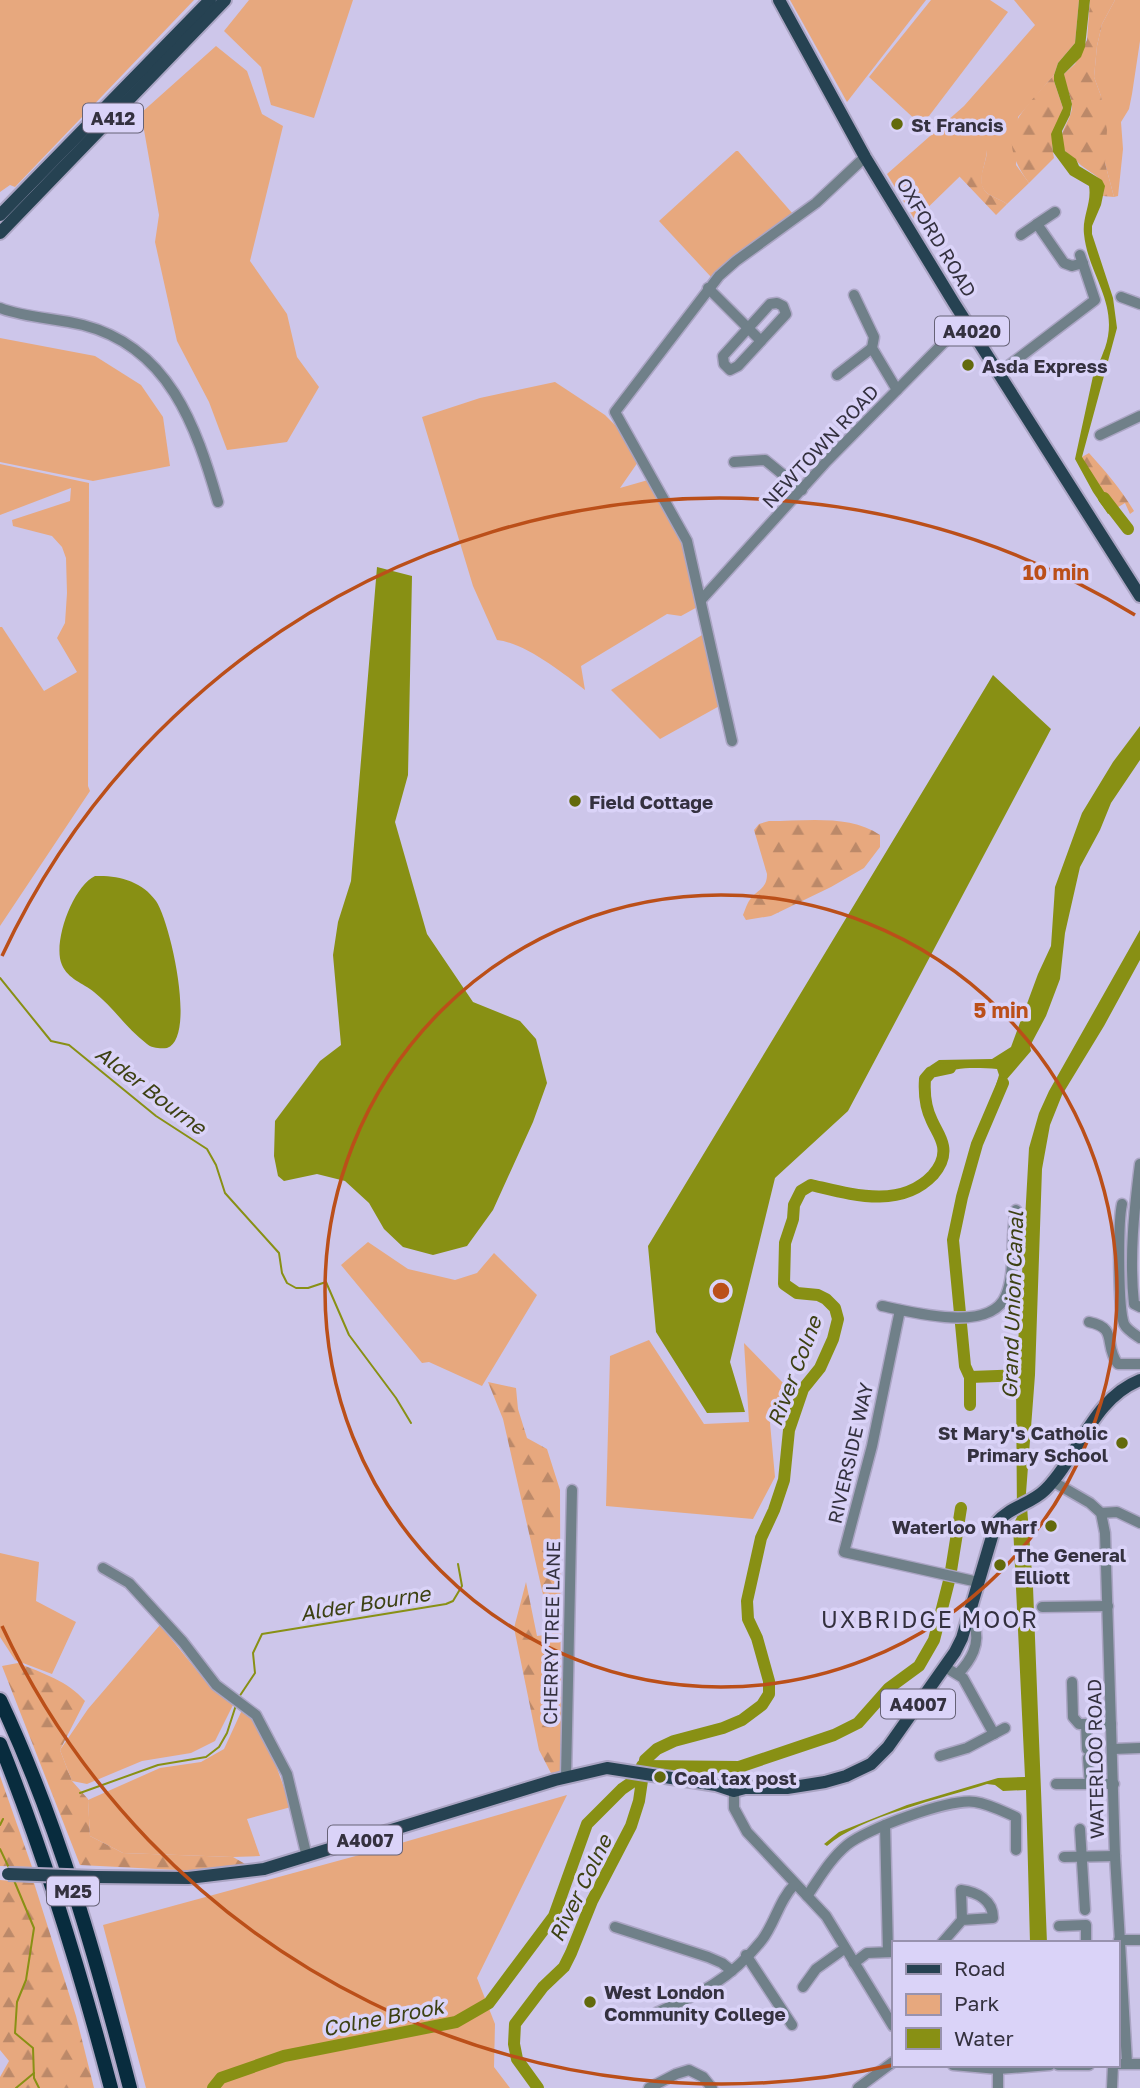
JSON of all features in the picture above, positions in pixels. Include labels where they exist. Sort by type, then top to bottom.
[{"type":"highway","name":"M25","points":[[0,1700],[44,1806],[78,1904],[130,2088]]},
{"type":"highway","name":"M25","points":[[0,1744],[28,1812],[50,1879],[111,2088]]},
{"type":"main road","name":"A412","points":[[0,215],[210,0]]},
{"type":"main road","name":"A412","points":[[0,233],[225,0]]},
{"type":"main road","name":"OXFORD ROAD","points":[[779,0],[865,157],[1140,596]]},
{"type":"main road","name":"A4007","points":[[4,1874],[188,1878],[223,1876],[264,1869],[566,1777],[607,1768],[716,1785],[734,1791],[746,1788],[787,1788],[846,1776],[871,1764],[888,1747],[945,1667],[958,1645],[967,1620],[996,1523],[1010,1510],[1037,1496],[1052,1481],[1102,1410],[1129,1385],[1140,1380]]},
{"type":"street","points":[[732,741],[687,541],[615,412],[708,289],[736,261],[816,203],[865,157]]},
{"type":"street","points":[[1021,235],[1055,212]]},
{"type":"street","points":[[999,373],[1096,300],[1082,259],[1072,266],[1064,262],[1037,224]]},
{"type":"street","points":[[708,289],[761,341]]},
{"type":"street","points":[[854,295],[874,337],[872,348],[897,390]]},
{"type":"street","points":[[1121,297],[1140,304]]},
{"type":"street","points":[[770,304],[783,306],[786,314],[738,366],[730,370],[724,364],[723,356],[748,329],[770,304]]},
{"type":"street","points":[[0,308],[85,326],[121,339],[154,366],[181,401],[207,464],[218,502]]},
{"type":"street","name":"NEWTOWN ROAD","points":[[702,599],[802,490],[966,320]]},
{"type":"street","points":[[837,375],[872,348]]},
{"type":"street","points":[[1100,435],[1140,415]]},
{"type":"street","points":[[734,462],[765,460],[802,490]]},
{"type":"street","points":[[1140,1164],[1133,1219],[1132,1261],[1134,1304],[1140,1307]]},
{"type":"street","points":[[1122,1204],[1122,1312],[1124,1325],[1140,1338]]},
{"type":"street","points":[[882,1306],[943,1319],[989,1314],[998,1308],[1006,1296],[1016,1210]]},
{"type":"street","name":"RIVERSIDE WAY","points":[[900,1310],[872,1446],[844,1552],[978,1582]]},
{"type":"street","points":[[1089,1322],[1102,1324],[1107,1331],[1113,1357],[1118,1364],[1140,1364]]},
{"type":"street","points":[[1052,1481],[1090,1503],[1101,1513],[1117,1512],[1140,1523]]},
{"type":"street","name":"CHERRY TREE LANE","points":[[566,1777],[572,1490]]},
{"type":"street","name":"WATERLOO ROAD","points":[[1101,1513],[1105,1532],[1119,1940]]},
{"type":"street","points":[[103,1568],[129,1583],[183,1642],[216,1685],[256,1715],[286,1774],[307,1857]]},
{"type":"street","points":[[1042,1607],[1108,1606]]},
{"type":"street","points":[[958,1674],[968,1664],[976,1647],[974,1624],[967,1620]]},
{"type":"street","points":[[945,1667],[963,1678],[994,1734]]},
{"type":"street","points":[[1072,1682],[1073,1717],[1079,1724],[1111,1724]]},
{"type":"street","points":[[1086,1724],[1090,1784]]},
{"type":"street","points":[[940,1756],[967,1748],[1005,1728]]},
{"type":"street","points":[[1112,1749],[1140,1748]]},
{"type":"street","points":[[1056,1784],[1114,1784]]},
{"type":"street","points":[[734,1791],[734,1808],[747,1832],[826,1916],[892,2024]]},
{"type":"street","points":[[807,1896],[832,1860],[860,1835],[961,1801],[973,1802],[1016,1816],[1016,1850]]},
{"type":"street","points":[[853,1963],[867,1954],[891,1952],[885,1825]]},
{"type":"street","points":[[1080,1829],[1085,1910]]},
{"type":"street","points":[[1064,1857],[1115,1856]]},
{"type":"street","points":[[656,2013],[700,1994],[732,1972],[762,1940],[786,1893],[794,1884]]},
{"type":"street","points":[[944,1941],[962,1920]]},
{"type":"street","points":[[1059,1926],[1086,1925],[1086,1941]]},
{"type":"street","points":[[615,1927],[708,1956],[722,1962],[732,1972]]},
{"type":"street","points":[[1119,1940],[1140,1940]]},
{"type":"street","points":[[803,1987],[816,1969],[844,1949]]},
{"type":"street","points":[[747,1955],[792,2025]]},
{"type":"street","points":[[858,2088],[892,2063]]},
{"type":"street","points":[[1119,2064],[1140,2064]]},
{"type":"street","points":[[976,2067],[1023,2067]]},
{"type":"street","name":"WATERLOO ROAD","points":[[1112,2088],[1118,2067]]},
{"type":"street","points":[[998,2069],[998,2088]]},
{"type":"street","points":[[649,2088],[689,2070],[703,2077],[712,2088]]},
{"type":"green space","points":[[0,0],[194,0],[15,187],[10,185],[0,192]]},
{"type":"green space","points":[[249,0],[353,0],[314,118],[271,105],[261,67],[224,31]]},
{"type":"green space","points":[[790,0],[926,0],[847,102]]},
{"type":"green space","points":[[931,0],[990,0],[1008,12],[929,116],[919,123],[869,77]]},
{"type":"green space","points":[[1014,0],[1079,0],[1075,43],[1058,63],[1054,75],[1018,117],[1016,165],[1029,183],[1007,204],[987,193],[983,189],[981,178],[987,150],[915,220],[887,174],[964,106],[1035,25]]},
{"type":"green space","points":[[1090,0],[1115,0],[1102,24],[1094,77],[1101,96],[1107,130],[1105,163],[1114,197],[1103,196],[1099,179],[1067,153],[1062,143],[1072,107],[1064,74],[1075,64],[1087,40]]},
{"type":"green space","points":[[1115,0],[1140,0],[1140,41],[1129,109],[1121,122],[1123,149],[1118,196],[1114,197],[1105,163],[1101,96],[1094,77],[1102,24]]},
{"type":"green space","points":[[216,46],[247,71],[262,114],[283,126],[250,261],[287,314],[297,357],[319,387],[287,442],[227,450],[209,402],[177,341],[155,242],[159,215],[141,113]]},
{"type":"green space","points":[[1054,75],[1063,108],[1053,136],[1054,158],[1029,183],[1018,166],[1013,150],[1015,124]]},
{"type":"green space","points":[[987,149],[982,178],[984,189],[1007,204],[996,215],[959,176]]},
{"type":"green space","points":[[736,151],[793,214],[726,262],[711,277],[659,221]]},
{"type":"green space","points":[[0,338],[95,356],[141,385],[163,417],[170,466],[93,481],[0,462]]},
{"type":"green space","points":[[555,382],[605,415],[616,426],[638,462],[620,488],[648,480],[681,537],[701,605],[681,616],[667,614],[581,666],[585,690],[531,653],[497,640],[473,586],[422,417],[480,398]]},
{"type":"green space","points":[[1089,453],[1129,503],[1134,511],[1130,514],[1125,503],[1115,509],[1082,460],[1082,457]]},
{"type":"green space","points":[[0,464],[89,483],[90,791],[0,926],[0,627],[44,691],[77,672],[57,638],[65,623],[67,593],[66,558],[62,547],[52,536],[13,526],[12,520],[70,501],[71,488],[0,515]]},
{"type":"green space","points":[[707,632],[723,704],[660,739],[611,690]]},
{"type":"green space","points":[[827,820],[855,824],[880,835],[880,847],[864,868],[831,887],[771,916],[746,920],[743,915],[747,904],[767,879],[754,830],[759,824],[769,821]]},
{"type":"green space","points":[[368,1242],[408,1269],[455,1280],[477,1273],[494,1253],[537,1295],[482,1386],[429,1362],[422,1363],[341,1265]]},
{"type":"green space","points":[[649,1340],[704,1424],[749,1422],[744,1343],[788,1388],[770,1423],[775,1477],[753,1519],[606,1506],[610,1356]]},
{"type":"green space","points":[[488,1382],[516,1388],[518,1409],[527,1438],[547,1449],[560,1490],[561,1772],[553,1777],[539,1750],[514,1628],[526,1582],[537,1636],[552,1634],[503,1419]]},
{"type":"green space","points":[[0,1553],[39,1562],[36,1601],[76,1622],[52,1674],[15,1660],[0,1637]]},
{"type":"green space","points":[[160,1625],[207,1683],[233,1705],[215,1741],[191,1753],[142,1761],[87,1784],[72,1781],[60,1750],[88,1709]]},
{"type":"green space","points":[[18,1663],[63,1683],[85,1701],[60,1750],[72,1781],[88,1799],[90,1836],[123,1853],[233,1857],[247,1865],[196,1871],[80,1865],[2,1666]]},
{"type":"green space","points":[[242,1710],[255,1720],[274,1760],[291,1807],[247,1819],[260,1856],[123,1853],[90,1836],[88,1800],[160,1768],[201,1762],[224,1749]]},
{"type":"green space","points":[[0,1776],[32,1867],[0,1866]]},
{"type":"green space","points":[[567,1795],[477,1978],[495,2024],[494,2067],[510,2088],[146,2088],[103,1925]]},
{"type":"green space","points":[[0,1880],[34,1883],[76,2016],[94,2088],[0,2088],[0,2077],[9,2061],[0,2050]]},
{"type":"water","points":[[1079,0],[1090,0],[1085,47],[1081,57],[1064,74],[1072,104],[1062,131],[1065,151],[1076,159],[1079,166],[1102,180],[1105,186],[1092,234],[1113,298],[1117,328],[1082,457],[1115,509],[1108,514],[1075,459],[1095,367],[1102,356],[1109,332],[1109,317],[1084,234],[1089,186],[1070,175],[1053,152],[1051,134],[1063,108],[1054,75],[1058,63],[1075,43]]},
{"type":"water","points":[[377,567],[412,576],[408,775],[395,822],[427,934],[473,1002],[520,1021],[536,1039],[547,1083],[533,1122],[493,1210],[467,1246],[433,1255],[403,1247],[384,1229],[369,1203],[345,1181],[317,1174],[284,1181],[278,1176],[274,1156],[275,1121],[320,1061],[341,1045],[333,955],[338,922],[351,881]]},
{"type":"water","points":[[993,675],[1051,729],[848,1111],[775,1178],[730,1362],[745,1412],[707,1413],[656,1332],[648,1246]]},
{"type":"water","points":[[1140,726],[1140,760],[1111,803],[1080,867],[1065,933],[1060,979],[1046,1016],[1030,1046],[1031,1051],[1007,1079],[999,1099],[993,1095],[999,1075],[997,1069],[960,1069],[940,1075],[930,1066],[939,1060],[992,1059],[1011,1047],[1051,946],[1055,887],[1082,813],[1113,762]]},
{"type":"water","points":[[95,876],[121,878],[137,884],[150,894],[162,913],[174,954],[180,1002],[180,1024],[176,1040],[167,1048],[156,1048],[147,1044],[101,998],[68,974],[62,965],[60,943],[66,916],[79,891]]},
{"type":"water","points":[[1140,930],[1140,960],[1062,1095],[1050,1125],[1042,1169],[1035,1375],[1026,1493],[1033,1587],[1047,1941],[1030,1941],[1026,1790],[1003,1791],[995,1785],[987,1784],[880,1817],[859,1826],[827,1846],[824,1844],[839,1832],[907,1805],[998,1778],[1025,1777],[1013,1525],[1017,1517],[1016,1381],[1029,1148],[1039,1113]]},
{"type":"waterway","name":"River Colne","points":[[1104,498],[1128,529]]},
{"type":"waterway","name":"Alder Bourne","points":[[0,978],[51,1041],[69,1045],[156,1116],[207,1149],[216,1165],[225,1193],[279,1253],[282,1273],[287,1283],[296,1288],[308,1288],[326,1282],[349,1335],[396,1398],[411,1423]]},
{"type":"waterway","name":"River Colne","points":[[538,2088],[517,2059],[514,2044],[515,2024],[543,1987],[564,1967],[571,1953],[592,1901],[631,1826],[639,1801],[645,1760],[657,1749],[674,1741],[742,1720],[762,1705],[769,1694],[769,1681],[757,1638],[748,1619],[747,1601],[761,1538],[784,1480],[789,1430],[803,1389],[820,1368],[833,1339],[838,1319],[835,1308],[826,1299],[818,1295],[797,1293],[784,1284],[785,1243],[793,1219],[794,1205],[801,1191],[811,1185],[858,1195],[890,1196],[920,1186],[933,1175],[941,1162],[943,1150],[928,1111],[925,1079],[931,1072],[950,1068]]},
{"type":"waterway","name":"River Colne","points":[[970,1405],[970,1377],[965,1366],[953,1240],[977,1144],[1003,1083]]},
{"type":"waterway","name":"Grand Union Canal","points":[[970,1377],[1025,1375]]},
{"type":"waterway","name":"Colne Brook","points":[[213,2088],[221,2078],[284,2056],[456,2022],[489,2003],[554,1916],[587,1824],[622,1789],[635,1780],[642,1766],[739,1767],[834,1735],[858,1723],[889,1688],[919,1666],[934,1640],[950,1577],[961,1508]]},
{"type":"waterway","name":"Alder Bourne","points":[[239,1697],[255,1673],[253,1653],[262,1634],[446,1604],[453,1601],[462,1586],[458,1564]]},
{"type":"waterway","name":"Alder Bourne","points":[[80,1793],[158,1765],[206,1757],[219,1747],[227,1733],[236,1705]]},
{"type":"waterway","name":"Alder Bourne","points":[[0,1825],[3,1819]]},
{"type":"waterway","name":"Alder Bourne","points":[[0,1849],[10,1870]]},
{"type":"waterway","name":"Alder Bourne","points":[[13,1878],[34,1928],[26,1980],[17,2002],[15,2033],[33,2048],[34,2078],[39,2088]]},
{"type":"waterway","points":[[16,2088],[34,2073]]},
{"type":"place","name":"St Francis","points":[[897,124]]},
{"type":"place","name":"Asda Express","points":[[968,365]]},
{"type":"place","name":"Field Cottage","points":[[575,801]]},
{"type":"place","name":"St Mary's Catholic Primary School","points":[[1122,1443]]},
{"type":"place","name":"Waterloo Wharf","points":[[1051,1526]]},
{"type":"place","name":"The General Elliott","points":[[1000,1565]]},
{"type":"place","name":"Coal tax post","points":[[660,1777]]},
{"type":"place","name":"West London Community College","points":[[590,2002]]},
{"type":"district","name":"UXBRIDGE MOOR","points":[[930,1619]]}]
